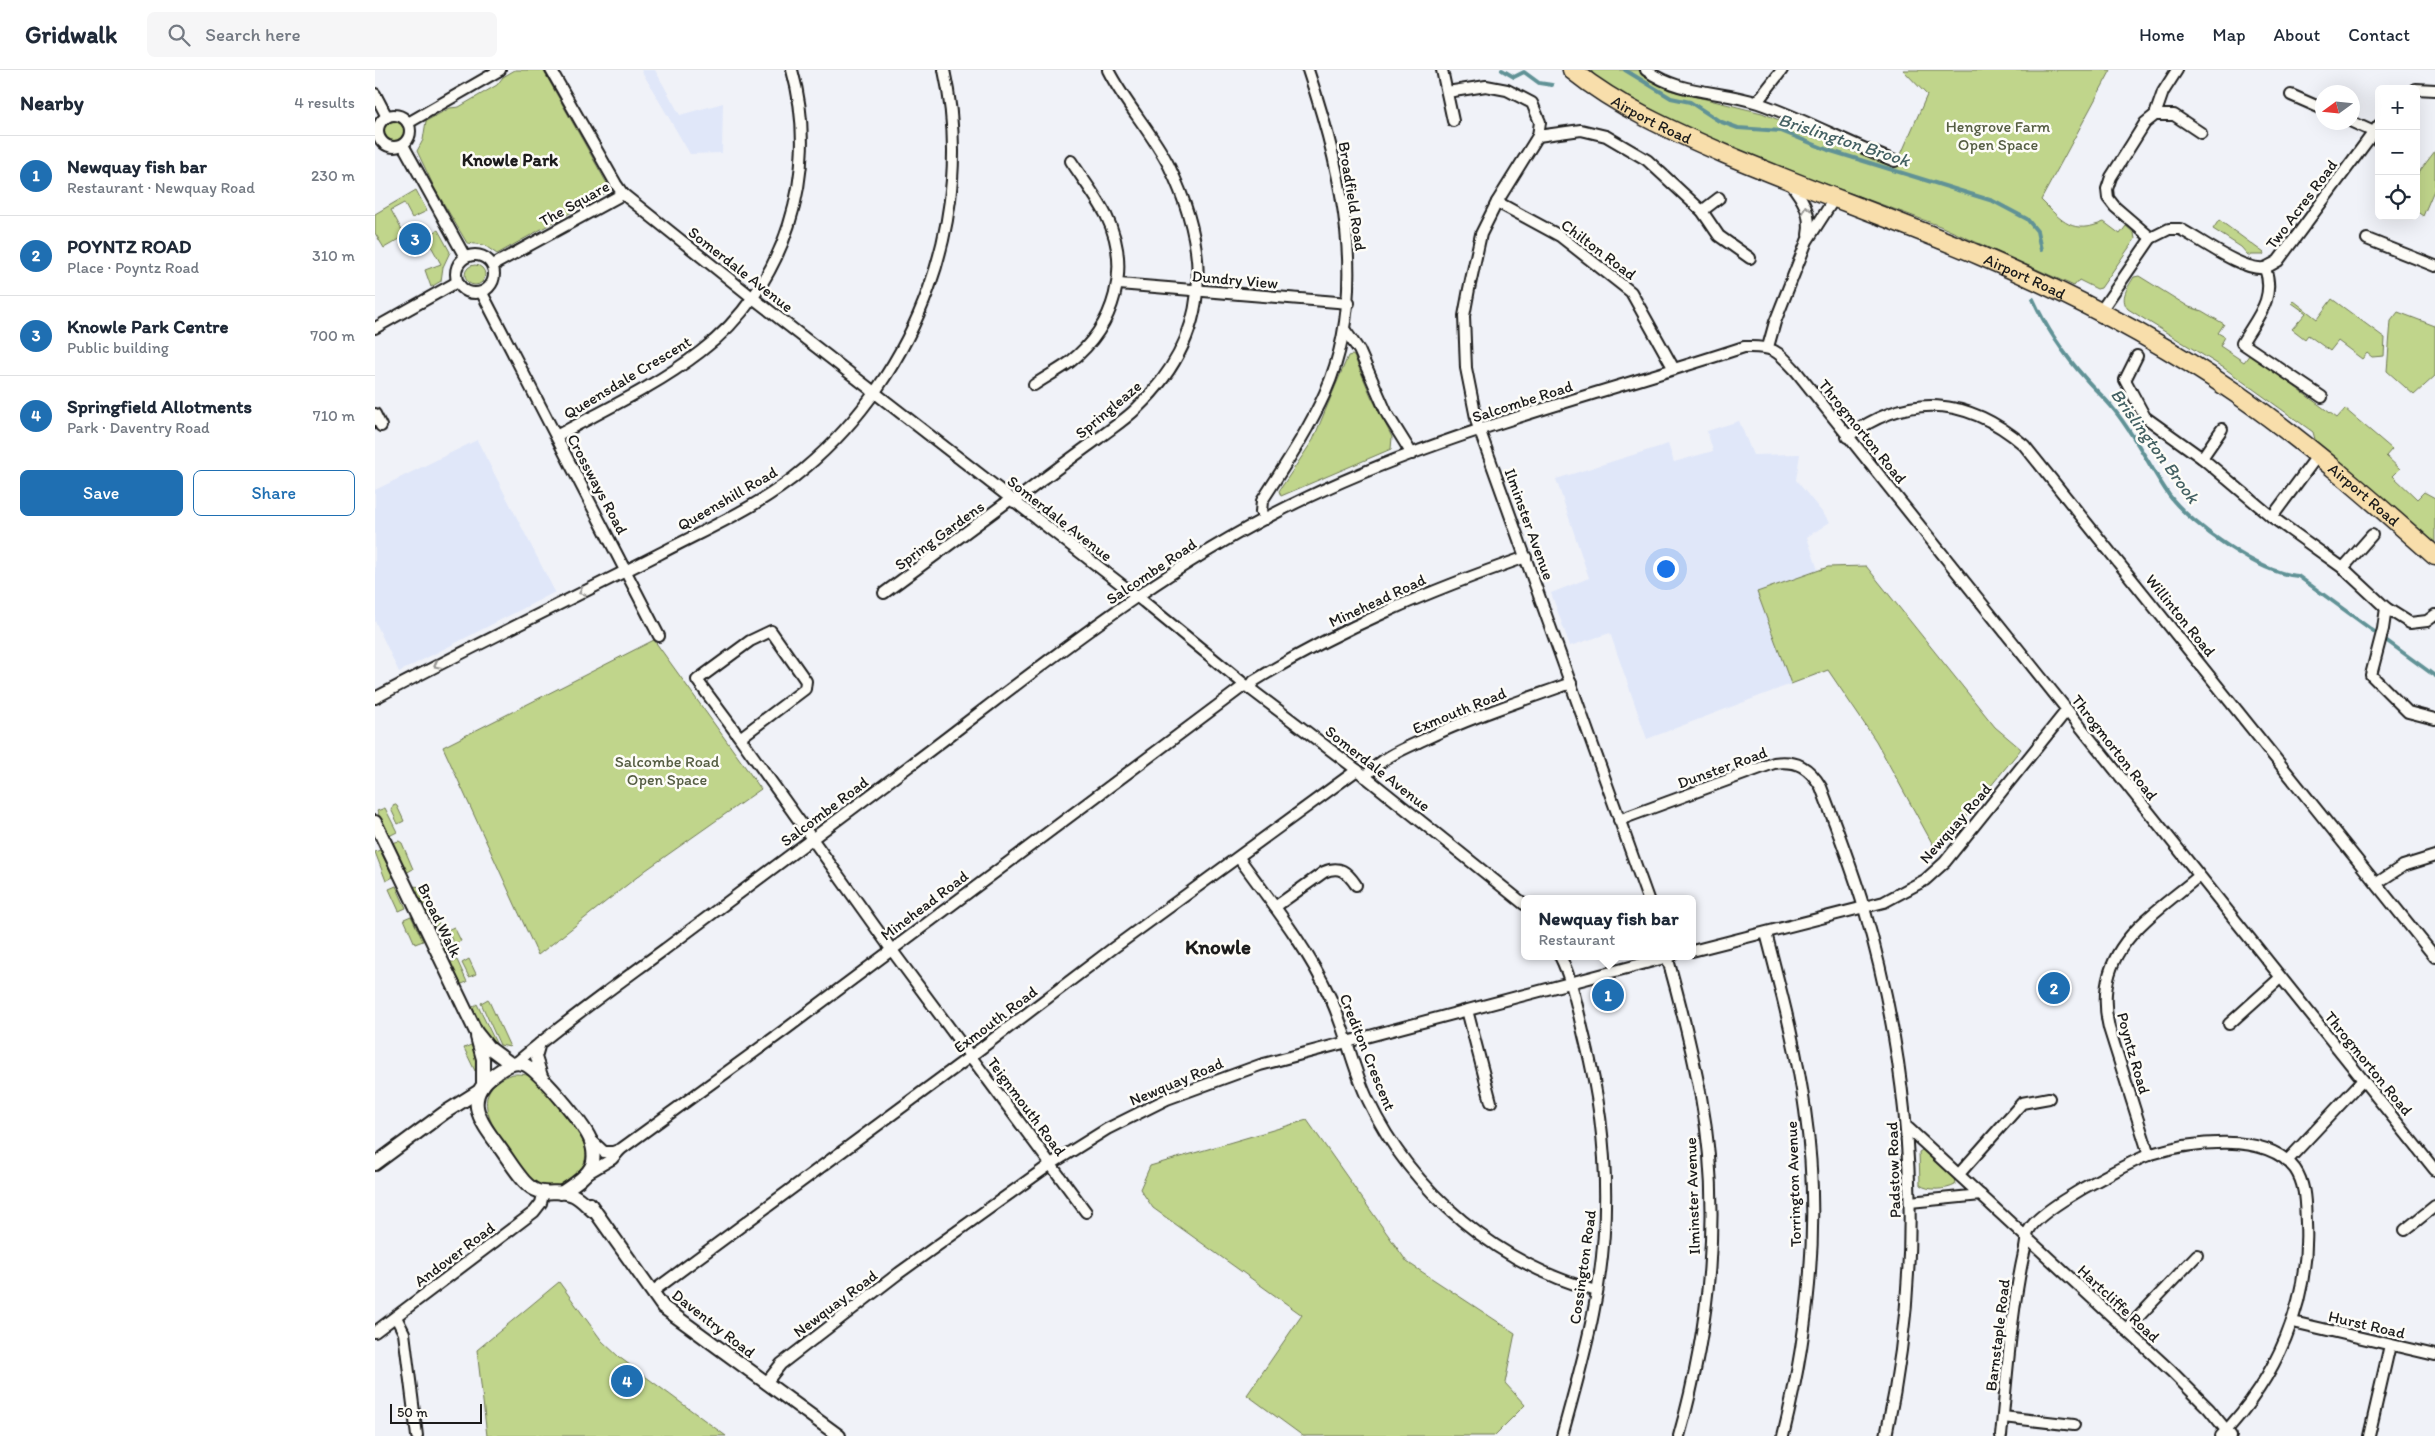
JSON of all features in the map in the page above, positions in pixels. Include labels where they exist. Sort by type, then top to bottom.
[{"type":"highway","name":"Airport Road","points":[[1572,70],[1620,103],[1663,127],[1788,181],[1980,255],[2056,289],[2100,312],[2236,394],[2318,455],[2435,556]]},
{"type":"street","points":[[408,123],[500,70]]},
{"type":"street","name":"The Square","points":[[493,265],[623,194],[551,70]]},
{"type":"street","name":"Queensdale Crescent","points":[[556,436],[677,368],[701,352],[725,330],[753,298],[778,255],[791,222],[799,189],[803,153],[802,117],[792,70]]},
{"type":"street","name":"Queenshill Road","points":[[375,698],[743,510],[773,492],[803,470],[833,444],[875,393],[896,361],[914,325],[930,286],[945,232],[954,154],[951,116],[944,70]]},
{"type":"street","name":"Springleaze","points":[[1013,501],[1136,409],[1156,389],[1183,344],[1194,316],[1199,270],[1194,232],[1182,194],[1168,164],[1108,70]]},
{"type":"street","name":"Broadfield Road","points":[[1265,518],[1261,512],[1262,501],[1305,435],[1326,392],[1336,363],[1349,303],[1345,230],[1337,176],[1328,132],[1308,70]]},
{"type":"street","points":[[1442,70],[1453,121]]},
{"type":"street","points":[[1646,70],[1661,81],[1683,88],[1757,102],[1895,162]]},
{"type":"street","points":[[1757,102],[1782,70]]},
{"type":"street","points":[[2100,312],[2151,238],[2115,208],[2108,198],[2107,189],[2111,177],[2145,123],[2155,115],[2163,92],[2177,70]]},
{"type":"street","points":[[1447,92],[1486,86],[1507,90],[1532,103],[1540,122],[1538,136],[1581,130],[1606,136],[1647,160],[1702,211],[1719,236],[1750,258]]},
{"type":"street","points":[[2420,89],[2435,90]]},
{"type":"street","points":[[375,94],[387,116]]},
{"type":"street","points":[[2291,95],[2315,106]]},
{"type":"street","points":[[397,115],[408,123],[409,136],[403,145],[388,146],[378,141],[379,124],[387,116],[397,115]]},
{"type":"street","points":[[2155,115],[2174,115],[2201,133]]},
{"type":"street","points":[[2360,124],[2375,129]]},
{"type":"street","name":"Two Acres Road","points":[[2151,238],[2169,229],[2179,228],[2238,263],[2250,267],[2265,268],[2278,261],[2284,254],[2375,130]]},
{"type":"street","name":"Ilminster Avenue","points":[[1538,136],[1497,202],[1481,234],[1464,316],[1466,368],[1477,423],[1647,895]]},
{"type":"street","points":[[403,145],[465,257]]},
{"type":"street","points":[[1034,385],[1069,362],[1100,330],[1112,306],[1119,284],[1118,256],[1114,234],[1105,215],[1071,160]]},
{"type":"street","points":[[1788,181],[1804,200],[1810,224],[1807,241]]},
{"type":"street","name":"Somerdale Avenue","points":[[623,194],[1247,686],[1361,773],[1521,902]]},
{"type":"street","points":[[1702,211],[1719,198]]},
{"type":"street","points":[[1768,347],[1775,322],[1807,241],[1833,199]]},
{"type":"street","name":"Chilton Road","points":[[1497,202],[1560,236],[1631,292],[1674,369]]},
{"type":"street","points":[[2367,240],[2435,266]]},
{"type":"street","points":[[477,255],[489,260],[493,265],[494,281],[483,293],[471,294],[465,291],[457,282],[457,268],[465,257],[477,255]]},
{"type":"street","points":[[2265,268],[2268,278],[2269,297],[2242,343],[2322,397]]},
{"type":"street","points":[[375,328],[457,282]]},
{"type":"street","name":"Dundry View","points":[[1119,284],[1349,303]]},
{"type":"street","name":"Crossways Road","points":[[483,293],[659,636]]},
{"type":"street","points":[[1344,329],[1359,350],[1383,405],[1412,454]]},
{"type":"street","name":"Salcombe Road","points":[[514,1063],[811,838],[1191,560],[1265,518],[1307,497],[1412,454],[1481,430],[1744,347],[1768,347]]},
{"type":"street","name":"Throgmorton Road","points":[[1768,347],[1796,371],[1847,437],[1921,525],[2435,1170]]},
{"type":"street","points":[[2137,356],[2125,380],[2145,417],[2202,458],[2272,517],[2343,568],[2386,608],[2410,623],[2427,621],[2435,615]]},
{"type":"street","name":"Willinton Road","points":[[1847,437],[1871,421],[1887,414],[1903,409],[1940,405],[1973,413],[2011,434],[2038,460],[2435,957]]},
{"type":"street","points":[[375,414],[381,426]]},
{"type":"street","points":[[2202,458],[2222,428]]},
{"type":"street","points":[[2272,517],[2318,455]]},
{"type":"street","name":"Spring Gardens","points":[[884,593],[1013,501]]},
{"type":"street","points":[[2343,568],[2372,535]]},
{"type":"street","name":"Minehead Road","points":[[583,1176],[612,1158],[621,1149],[786,1029],[891,949],[1254,681],[1341,631],[1431,591],[1526,557]]},
{"type":"street","points":[[2386,608],[2383,629],[2371,675],[2408,712],[2435,719]]},
{"type":"street","name":"Teignmouth Road","points":[[740,738],[805,689],[806,681],[771,631],[750,641],[697,680],[891,949],[1086,1212]]},
{"type":"street","name":"Exmouth Road","points":[[652,1292],[1112,949],[1361,773],[1386,758],[1489,711],[1571,683]]},
{"type":"street","name":"Newquay Road","points":[[1696,950],[1885,902],[1925,880],[1945,862],[2067,710]]},
{"type":"street","name":"Dunster Road","points":[[1619,820],[1774,763],[1789,761],[1803,765],[1813,773],[1821,787],[1864,906]]},
{"type":"street","name":"Broad Walk","points":[[375,822],[476,1032],[483,1059],[481,1089]]},
{"type":"street","points":[[2377,884],[2403,866],[2435,856]]},
{"type":"street","name":"Crediton Crescent","points":[[1239,858],[1275,907],[1329,995],[1349,1042],[1360,1080],[1375,1114],[1415,1173],[1436,1197],[1460,1219],[1520,1260],[1558,1278],[1597,1291]]},
{"type":"street","points":[[1275,907],[1333,868],[1342,869],[1356,885]]},
{"type":"street","name":"Poyntz Road","points":[[2149,1155],[2107,1020],[2105,1000],[2107,985],[2115,959],[2129,935],[2199,876]]},
{"type":"street","name":"Padstow Road","points":[[1864,906],[1893,1026],[1908,1128],[1911,1248],[1904,1328],[1886,1436]]},
{"type":"street","name":"Torrington Avenue","points":[[1766,933],[1792,1034],[1804,1103],[1812,1207],[1807,1307],[1797,1379],[1783,1436]]},
{"type":"street","points":[[1562,960],[1571,983]]},
{"type":"street","name":"Newquay Road","points":[[766,1383],[773,1371],[899,1273],[1051,1164],[1107,1129],[1167,1099],[1227,1075],[1658,960]]},
{"type":"street","name":"Ilminster Avenue","points":[[1670,960],[1701,1098],[1709,1167],[1711,1222],[1704,1321],[1697,1362],[1679,1436]]},
{"type":"street","points":[[2229,1024],[2281,978]]},
{"type":"street","name":"Cossington Road","points":[[1562,1436],[1597,1291],[1605,1210],[1603,1138],[1592,1066],[1571,983]]},
{"type":"street","points":[[1467,1010],[1491,1102]]},
{"type":"street","name":"Broad Walk","points":[[476,1032],[488,1047],[514,1063]]},
{"type":"street","points":[[541,1042],[536,1057],[542,1076]]},
{"type":"street","points":[[375,1164],[481,1089],[491,1077],[514,1063],[525,1064],[542,1076],[596,1148],[604,1152],[613,1152],[621,1149]]},
{"type":"street","points":[[2287,1161],[2363,1080]]},
{"type":"street","points":[[481,1089],[476,1110],[482,1122],[523,1181],[533,1190],[543,1194],[561,1193],[583,1176],[594,1156],[589,1138]]},
{"type":"street","points":[[1959,1174],[2022,1104],[2049,1098]]},
{"type":"street","points":[[452,1108],[467,1111],[482,1122]]},
{"type":"street","name":"Hartcliffe Road","points":[[1908,1128],[2171,1371],[2226,1434]]},
{"type":"street","points":[[2027,1238],[2028,1230],[2053,1208],[2099,1179],[2149,1155],[2196,1146],[2244,1144],[2264,1147],[2287,1161],[2294,1168],[2304,1190],[2307,1240],[2301,1290],[2293,1322],[2277,1360],[2261,1386],[2226,1434]]},
{"type":"street","name":"Daventry Road","points":[[583,1176],[583,1191],[593,1211],[652,1292],[673,1315],[839,1436]]},
{"type":"street","name":"Daventry Road","points":[[561,1193],[575,1196],[593,1211]]},
{"type":"street","name":"Andover Road","points":[[375,1332],[534,1212],[541,1203],[543,1194]]},
{"type":"street","points":[[1910,1202],[1981,1195]]},
{"type":"street","points":[[2405,1230],[2435,1206]]},
{"type":"street","name":"Barnstaple Road","points":[[2001,1436],[2020,1271],[2027,1238]]},
{"type":"street","points":[[2126,1330],[2197,1255]]},
{"type":"street","points":[[395,1317],[404,1333],[417,1436]]},
{"type":"street","name":"Hurst Road","points":[[2293,1322],[2435,1355]]},
{"type":"street","points":[[2369,1436],[2391,1345]]},
{"type":"street","points":[[2003,1417],[2074,1426]]},
{"type":"shaded area","points":[[641,70],[655,70],[680,115],[723,103],[722,153],[690,154]]},
{"type":"shaded area","points":[[1739,421],[1753,455],[1800,454],[1796,480],[1830,522],[1807,537],[1818,570],[1757,592],[1791,684],[1647,739],[1610,633],[1570,646],[1551,593],[1589,578],[1556,479],[1668,444],[1674,462],[1713,451],[1707,431]]},
{"type":"shaded area","points":[[477,440],[555,592],[399,672],[375,621],[375,490]]},
{"type":"green space","points":[[515,70],[543,70],[609,187],[609,191],[497,254],[484,245],[467,243],[435,189],[417,151],[423,140],[426,121],[450,108],[459,107],[497,85],[503,77]]},
{"type":"green space","name":"Hengrove Farm Open Space","points":[[1591,70],[1638,70],[1669,90],[1762,113],[1895,168],[1927,95],[1903,70],[2111,70],[2041,200],[2062,220],[2076,227],[2093,226],[2104,222],[2120,234],[2126,226],[2134,233],[2135,239],[2101,288],[2097,289],[2079,280],[2074,286],[1940,226],[1720,145],[1612,89],[1595,77]]},
{"type":"green space","points":[[393,120],[401,123],[404,131],[401,139],[393,142],[385,139],[382,131],[385,123]]},
{"type":"green space","points":[[2435,151],[2435,188],[2423,216],[2420,214],[2420,171]]},
{"type":"green space","points":[[416,190],[427,211],[412,218],[404,203],[391,210],[405,236],[384,248],[375,233],[375,214]]},
{"type":"green space","points":[[2219,220],[2264,253],[2263,255],[2248,255],[2241,247],[2213,229]]},
{"type":"green space","points":[[438,230],[450,252],[443,267],[441,281],[431,287],[425,270],[441,264],[426,237]]},
{"type":"green space","points":[[471,265],[479,265],[485,271],[485,279],[479,285],[471,285],[465,279],[465,271]]},
{"type":"green space","points":[[2139,276],[2189,307],[2202,311],[2224,324],[2218,333],[2225,337],[2220,346],[2244,362],[2250,354],[2337,418],[2345,409],[2392,449],[2386,456],[2400,469],[2393,476],[2417,499],[2424,492],[2435,498],[2435,543],[2316,443],[2313,432],[2224,368],[2128,309],[2124,301],[2125,293],[2134,277]]},
{"type":"green space","points":[[2332,299],[2385,338],[2384,356],[2372,357],[2367,353],[2362,359],[2338,341],[2330,351],[2308,335],[2305,339],[2292,329],[2306,313],[2292,303],[2294,301],[2317,319]]},
{"type":"green space","points":[[2398,312],[2435,326],[2435,376],[2414,395],[2387,371],[2391,321]]},
{"type":"green space","points":[[1352,355],[1392,437],[1391,449],[1281,496],[1279,491],[1313,440],[1348,356]]},
{"type":"green space","points":[[1866,566],[1995,727],[2021,749],[1937,852],[1876,741],[1828,670],[1791,684],[1757,592],[1828,567]]},
{"type":"green space","name":"Salcombe Road Open Space","points":[[654,640],[761,789],[646,870],[538,955],[443,747]]},
{"type":"green space","points":[[394,804],[397,806],[404,821],[398,824],[391,809]]},
{"type":"green space","points":[[385,808],[397,832],[389,836],[377,811]]},
{"type":"green space","points":[[399,841],[402,843],[413,869],[406,873],[392,843]]},
{"type":"green space","points":[[380,850],[393,877],[386,881],[375,852]]},
{"type":"green space","points":[[396,886],[406,908],[399,911],[389,889]]},
{"type":"green space","points":[[412,886],[423,887],[429,902],[422,906]]},
{"type":"green space","points":[[431,907],[439,924],[432,928],[424,911]]},
{"type":"green space","points":[[411,916],[423,941],[415,944],[404,919]]},
{"type":"green space","points":[[454,927],[461,941],[454,944],[447,930]]},
{"type":"green space","points":[[442,929],[453,950],[445,954],[434,933]]},
{"type":"green space","points":[[469,959],[476,974],[469,977],[462,963]]},
{"type":"green space","points":[[457,960],[467,982],[459,985],[449,963]]},
{"type":"green space","points":[[488,999],[510,1047],[500,1045],[481,1003]]},
{"type":"green space","points":[[477,1004],[498,1047],[491,1048],[470,1009]]},
{"type":"green space","points":[[471,1045],[478,1060],[478,1069],[475,1071],[464,1048]]},
{"type":"green space","points":[[513,1074],[527,1075],[537,1081],[569,1121],[585,1146],[586,1155],[582,1167],[577,1173],[561,1184],[546,1186],[530,1177],[504,1143],[491,1121],[487,1110],[487,1099],[490,1089],[499,1081]]},
{"type":"green space","points":[[1307,1120],[1407,1262],[1515,1333],[1505,1383],[1525,1405],[1494,1436],[1303,1436],[1247,1395],[1302,1315],[1153,1208],[1140,1189],[1150,1166]]},
{"type":"green space","points":[[1924,1149],[1954,1177],[1955,1185],[1937,1189],[1920,1185],[1919,1152]]},
{"type":"green space","points":[[559,1282],[602,1341],[619,1357],[726,1436],[487,1436],[477,1350]]},
{"type":"waterway","name":"Brislington Brook","points":[[1502,70],[1514,77],[1524,72],[1539,83],[1552,85]]},
{"type":"waterway","name":"Brislington Brook","points":[[1625,70],[1671,98],[1690,102],[1719,121],[1738,128],[1781,131],[1828,150],[1993,201],[2027,219],[2037,231],[2041,250]]},
{"type":"waterway","name":"Brislington Brook","points":[[2033,299],[2043,320],[2063,350],[2119,416],[2169,495],[2179,507],[2228,546],[2265,567],[2298,576],[2435,676]]},
{"type":"place","name":"Knowle Park Centre","points":[[415,239]]},
{"type":"place","name":"POYNTZ ROAD","points":[[2054,988]]},
{"type":"place","name":"Newquay fish bar","points":[[1608,995]]},
{"type":"place","name":"Springfield Allotments","points":[[627,1381]]},
{"type":"district","name":"Knowle Park","points":[[510,160]]},
{"type":"district","name":"Knowle","points":[[1218,947]]}]
